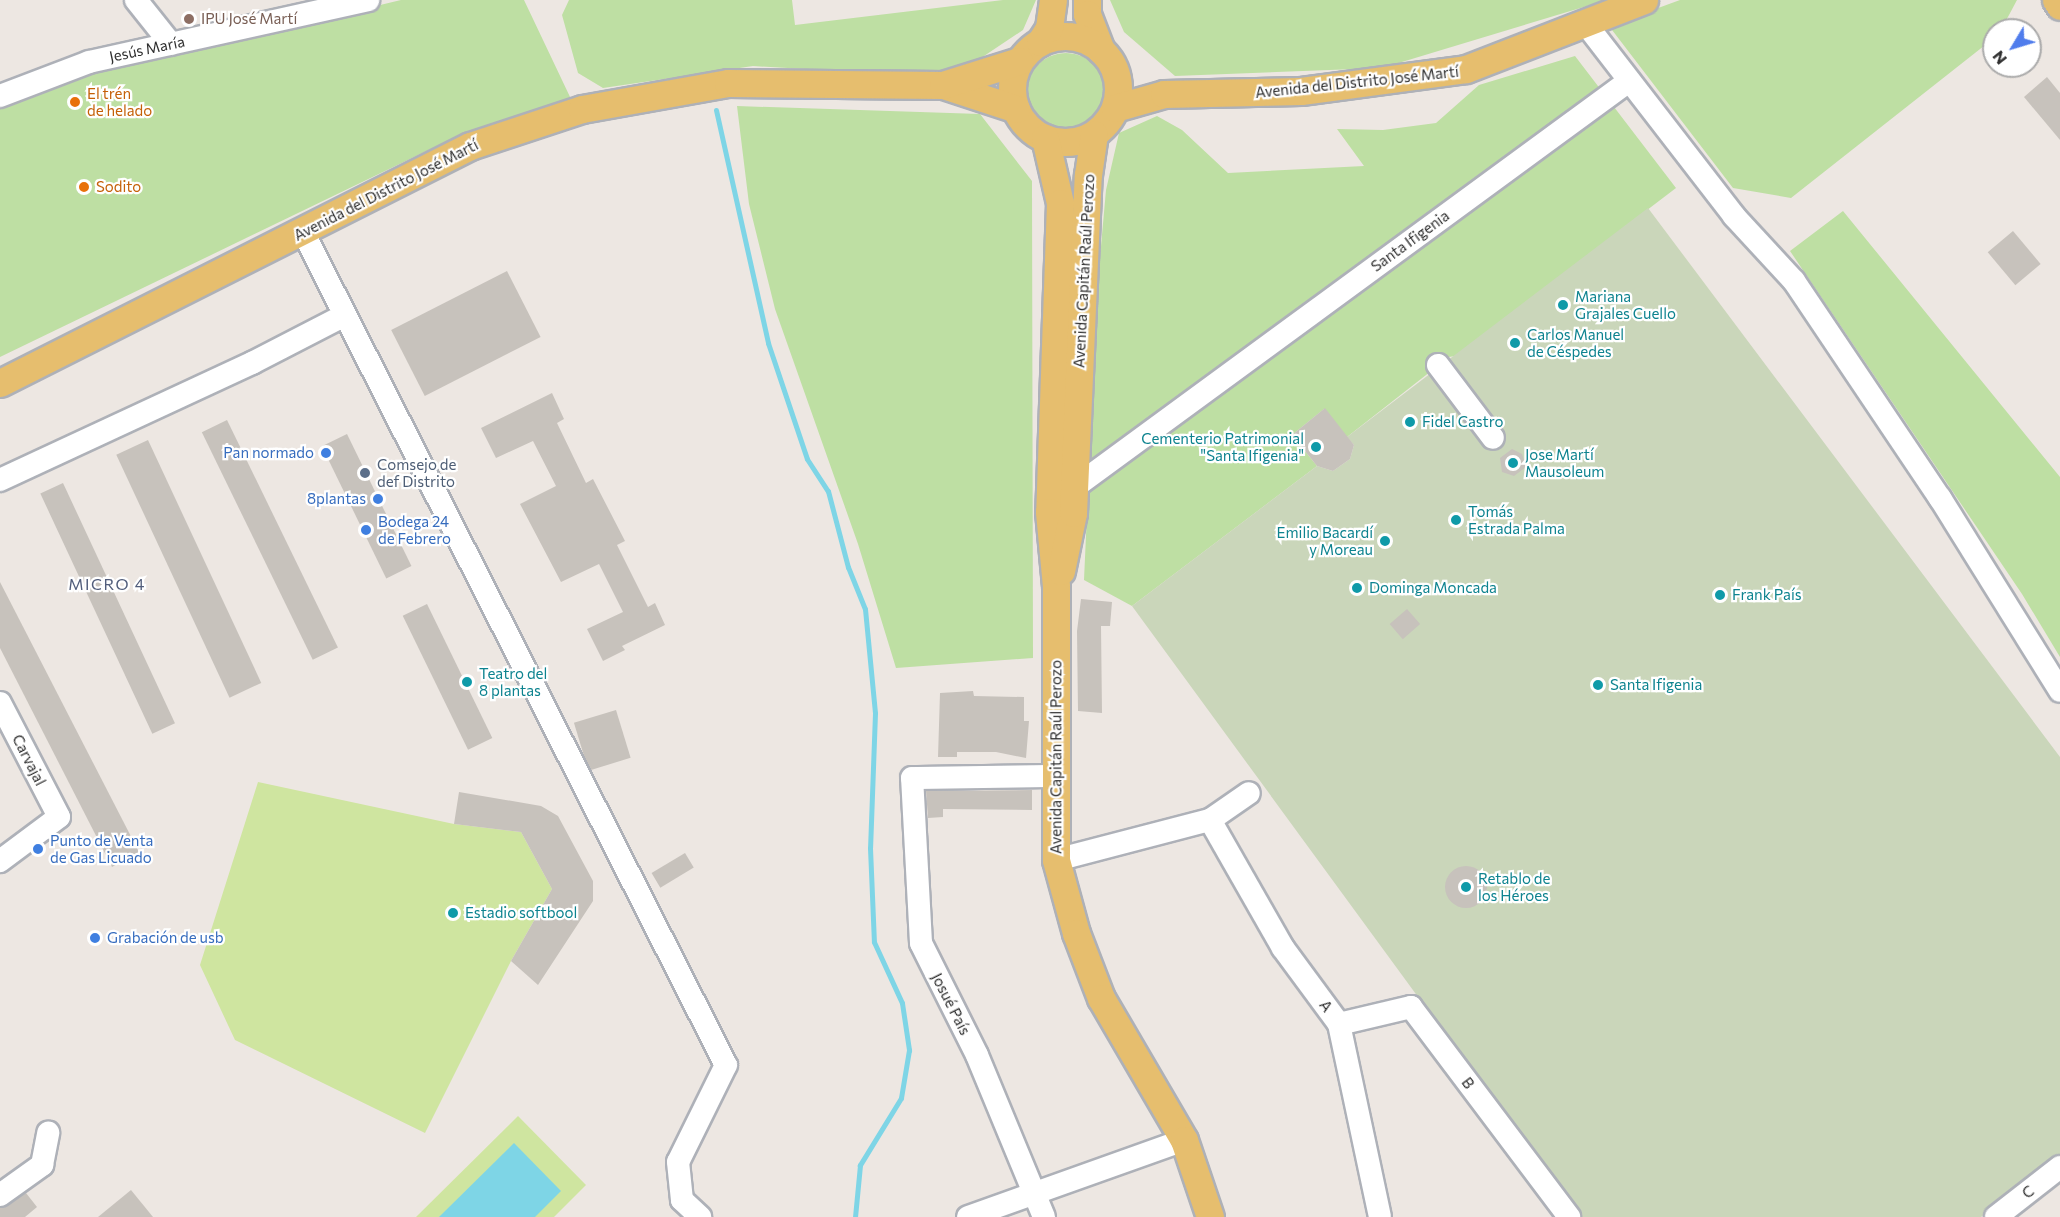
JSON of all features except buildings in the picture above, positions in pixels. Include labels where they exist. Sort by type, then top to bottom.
[{"type":"main road","name":"Avenida del Distrito José Martí","points":[[1115,108],[1164,94],[1301,91],[1466,69],[1644,0]]},
{"type":"main road","points":[[2056,0],[2060,6]]},
{"type":"main road","points":[[1053,8],[1040,42],[1019,62],[1012,85],[1016,109],[1024,122],[1045,138],[1068,142],[1094,134],[1115,108],[1118,88],[1087,7]]},
{"type":"main road","points":[[1040,42],[1072,37],[1083,39],[1107,59]]},
{"type":"main road","name":"Avenida del Distrito José Martí","points":[[1107,59],[1133,83],[1164,94]]},
{"type":"main road","name":"Avenida del Distrito José Martí","points":[[0,384],[470,146],[582,109],[728,83],[943,85],[1019,62]]},
{"type":"main road","name":"Avenida del Distrito José Martí","points":[[943,85],[1016,109]]},
{"type":"main road","name":"Avenida Capitán Raúl Perozo","points":[[1094,134],[1088,175],[1066,504],[1056,586],[1056,860],[1076,933],[1101,998],[1184,1140],[1210,1217]]},
{"type":"main road","name":"Avenida Capitán Raúl Perozo","points":[[1045,138],[1060,203],[1066,504]]},
{"type":"street","points":[[136,0],[171,44]]},
{"type":"street","name":"Jesús María","points":[[0,96],[89,62],[368,0]]},
{"type":"street","points":[[1585,23],[1734,216],[1794,280],[1940,498],[2060,691]]},
{"type":"street","name":"Santa Ifigenia","points":[[1066,504],[1629,81]]},
{"type":"street","points":[[303,232],[343,316],[726,1065],[678,1162],[682,1200],[699,1217]]},
{"type":"street","points":[[0,480],[252,363],[343,316]]},
{"type":"street","points":[[1438,365],[1493,438]]},
{"type":"street","name":"Carvajal","points":[[0,703],[58,817],[0,861]]},
{"type":"street","name":"Josué País","points":[[1044,1217],[977,1055],[921,943],[912,778],[1055,776]]},
{"type":"street","points":[[1056,860],[1210,820],[1249,793]]},
{"type":"street","name":"A","points":[[1210,820],[1284,948],[1339,1024],[1380,1217]]},
{"type":"street","name":"B","points":[[1339,1024],[1411,1007],[1569,1217]]},
{"type":"street","points":[[0,1195],[42,1165],[48,1133]]},
{"type":"street","points":[[968,1217],[1036,1195],[1184,1140]]},
{"type":"street","name":"C","points":[[1996,1217],[2060,1167]]},
{"type":"green space","points":[[401,0],[524,0],[571,99],[443,143],[0,357],[0,108],[42,86]]},
{"type":"green space","points":[[569,0],[792,0],[795,25],[1003,0],[1036,0],[1023,30],[978,60],[925,76],[753,66],[603,88],[578,73],[562,15]]},
{"type":"green space","points":[[1110,0],[1607,0],[1382,68],[1175,76],[1124,32]]},
{"type":"green space","points":[[1680,0],[2017,0],[2007,18],[1982,18],[1982,47],[1791,198],[1733,188],[1609,26]]},
{"type":"green space","points":[[1066,53],[1081,56],[1094,65],[1103,78],[1106,93],[1103,108],[1094,121],[1081,130],[1066,133],[1051,130],[1038,121],[1029,108],[1026,93],[1029,78],[1038,65],[1051,56]]},
{"type":"green space","points":[[1575,56],[1676,188],[1550,284],[1724,313],[1449,357],[1347,437],[1324,409],[1292,435],[1317,466],[1132,606],[1084,580],[1097,291],[1106,190],[1119,133],[1157,116],[1182,130],[1228,173],[1364,166],[1337,129],[1383,130],[1436,123],[1479,85]]},
{"type":"green space","points":[[737,106],[980,114],[1032,181],[1033,658],[896,668],[858,544],[775,309],[749,204]]},
{"type":"green space","name":"Santa Ifigenia","points":[[1648,208],[2060,757],[2060,1154],[1981,1217],[1579,1217],[1132,606],[1317,466],[1333,471],[1350,459],[1354,445],[1347,437]]},
{"type":"green space","points":[[1843,211],[2060,477],[2060,657],[2022,594],[1790,251]]},
{"type":"green space","points":[[258,782],[454,824],[521,832],[552,889],[511,961],[425,1133],[235,1040],[200,965]]},
{"type":"green space","points":[[518,1116],[586,1185],[554,1217],[416,1217]]},
{"type":"water","points":[[514,1143],[561,1191],[535,1217],[439,1217]]},
{"type":"waterway","points":[[716,110],[768,343],[807,459],[828,491],[848,567],[865,609],[875,713],[870,848],[874,942],[902,1003],[909,1050],[901,1098],[860,1165],[855,1217]]},
{"type":"place","name":"IPU José Martí","points":[[189,19]]},
{"type":"place","name":"El trén de helado","points":[[75,102]]},
{"type":"place","name":"Sodito","points":[[84,187]]},
{"type":"place","name":"Mariana Grajales Cuello","points":[[1563,305]]},
{"type":"place","name":"Carlos Manuel de Céspedes","points":[[1515,343]]},
{"type":"place","name":"Fidel Castro","points":[[1410,422]]},
{"type":"place","name":"Cementerio Patrimonial \"Santa Ifigenia\"","points":[[1316,447]]},
{"type":"place","name":"Pan normado","points":[[326,453]]},
{"type":"place","name":"Jose Martí Mausoleum","points":[[1513,463]]},
{"type":"place","name":"Comsejo de def Distrito","points":[[365,473]]},
{"type":"place","name":"8plantas","points":[[378,499]]},
{"type":"place","name":"Tomás Estrada Palma","points":[[1456,520]]},
{"type":"place","name":"Bodega 24 de Febrero","points":[[366,530]]},
{"type":"place","name":"Emilio Bacardí y Moreau","points":[[1385,541]]},
{"type":"place","name":"Dominga Moncada","points":[[1357,588]]},
{"type":"place","name":"Frank País","points":[[1720,595]]},
{"type":"place","name":"Teatro del 8 plantas","points":[[467,682]]},
{"type":"place","name":"Santa Ifigenia","points":[[1598,685]]},
{"type":"place","name":"Punto de Venta de Gas Licuado","points":[[38,849]]},
{"type":"place","name":"Retablo de los Héroes","points":[[1466,887]]},
{"type":"place","name":"Estadio softbool","points":[[453,913]]},
{"type":"place","name":"Grabación de usb","points":[[95,938]]},
{"type":"district","name":"MICRO 4","points":[[107,584]]}]
